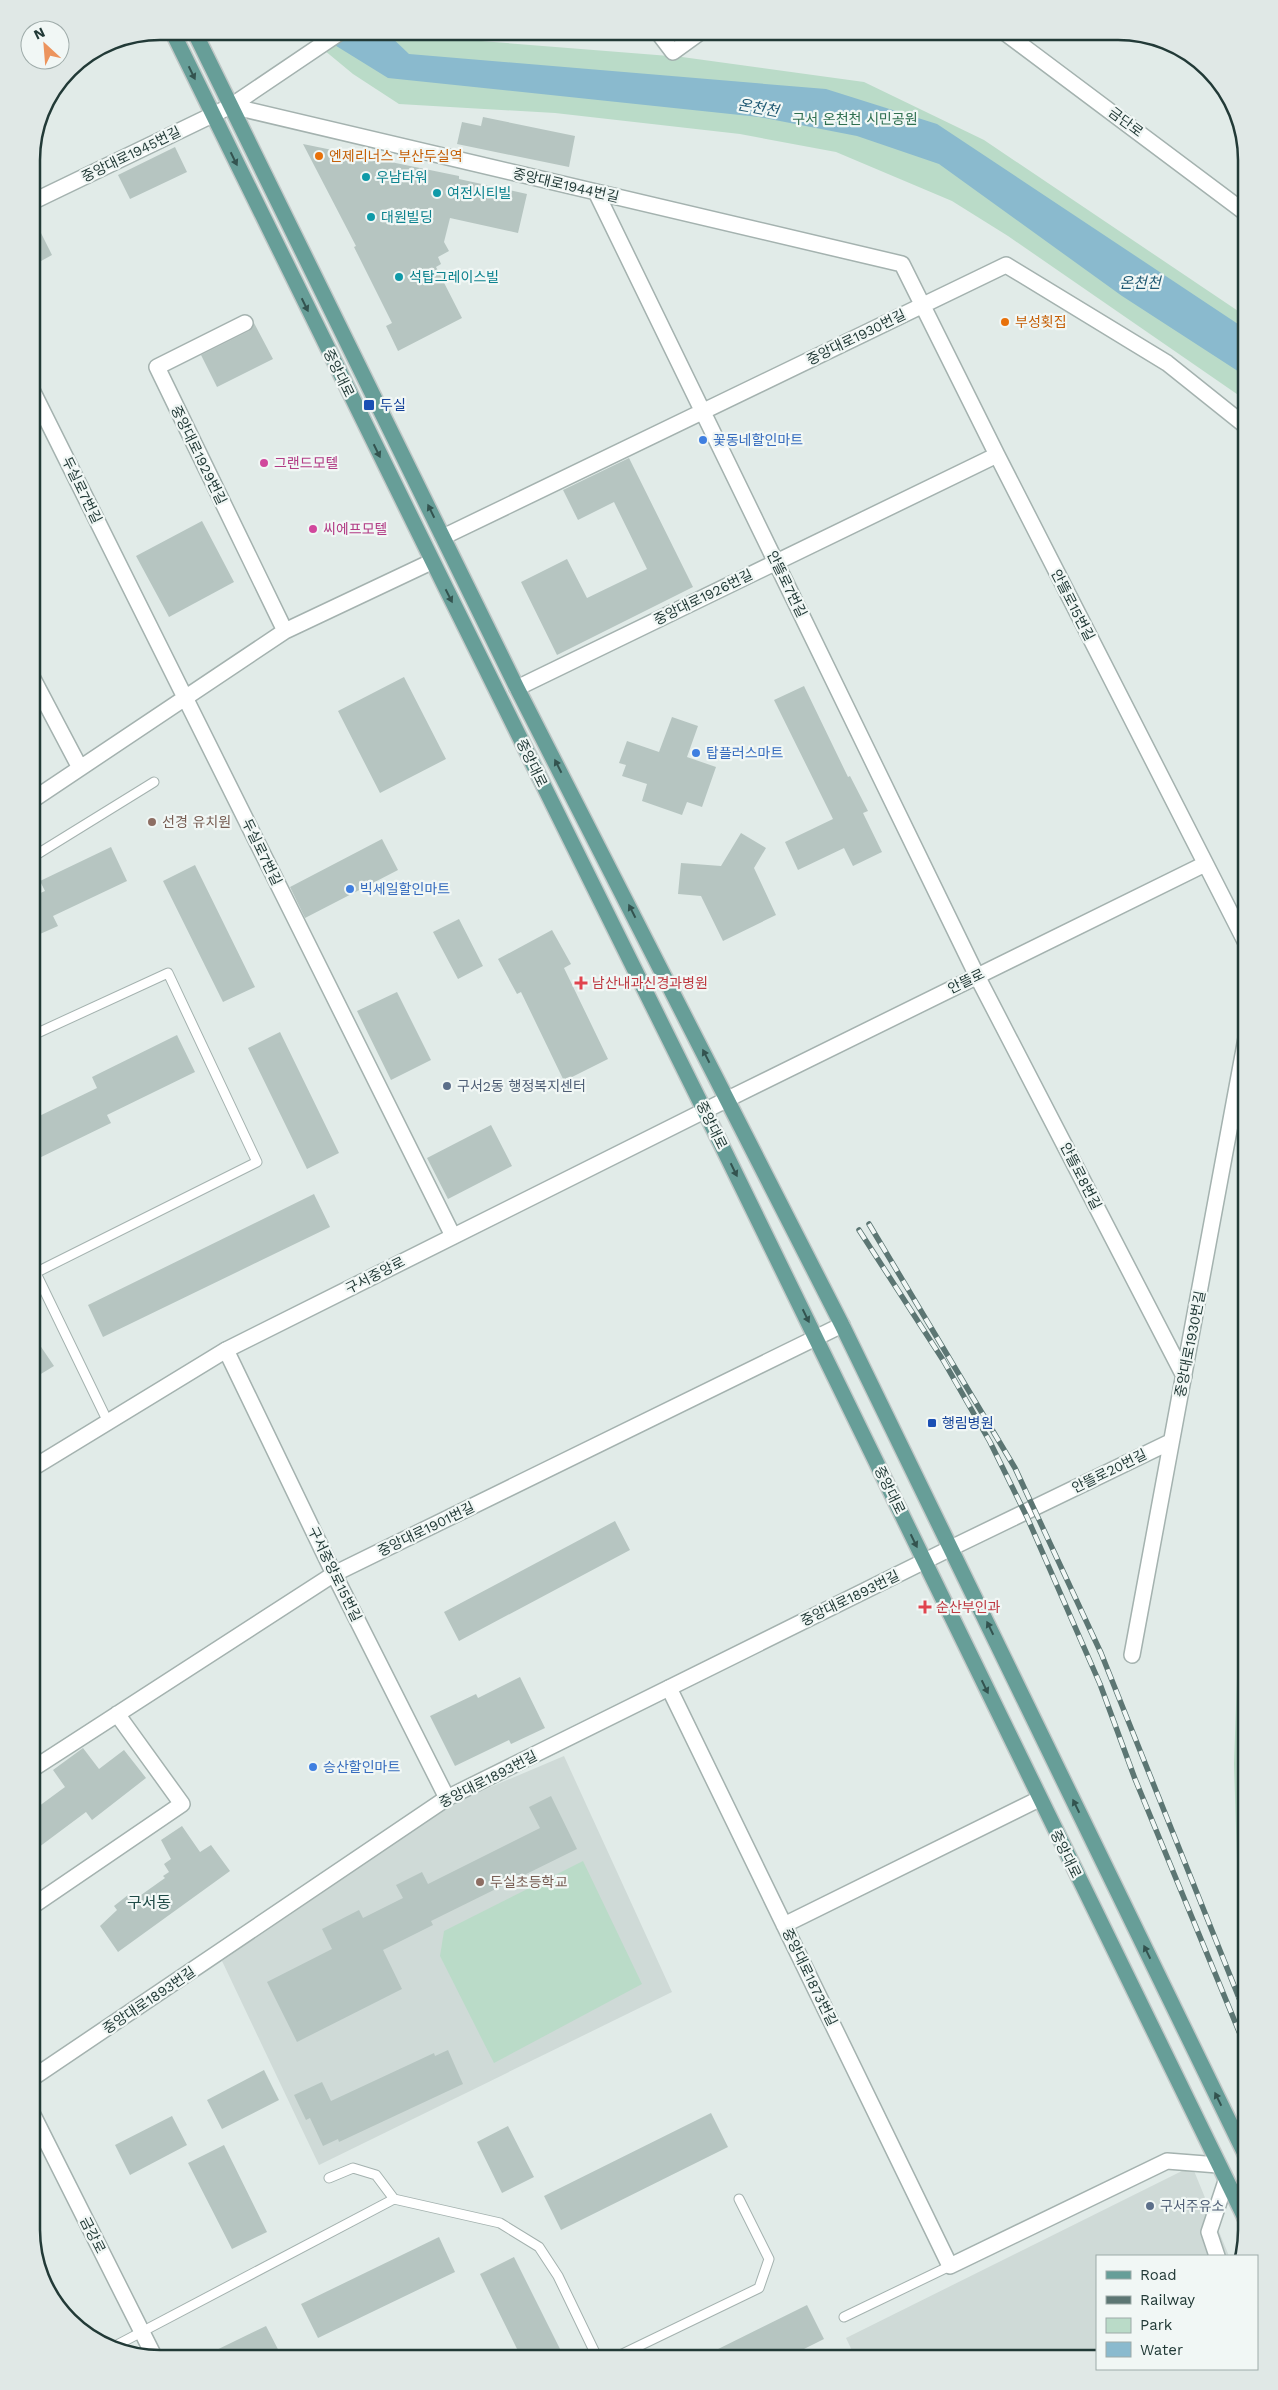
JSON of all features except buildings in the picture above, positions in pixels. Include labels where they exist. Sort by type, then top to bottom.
[{"type":"main road","name":"중앙대로","points":[[176,40],[431,562],[817,1338],[1039,1799],[1238,2204]]},
{"type":"main road","name":"중앙대로","points":[[198,40],[517,688],[842,1325],[1238,2139]]},
{"type":"street","name":"중앙대로1945번길","points":[[40,198],[231,106],[329,40]]},
{"type":"street","points":[[664,40],[673,52],[690,40]]},
{"type":"street","name":"금단로","points":[[1015,40],[1238,207]]},
{"type":"street","name":"중앙대로1944번길","points":[[231,106],[902,264]]},
{"type":"street","name":"안뜰로7번길","points":[[596,192],[977,976]]},
{"type":"street","name":"안뜰로15번길","points":[[902,264],[1238,928]]},
{"type":"street","name":"중앙대로1930번길","points":[[443,537],[1006,265],[1167,363],[1238,421]]},
{"type":"street","name":"중앙대로1929번길","points":[[245,323],[157,367],[285,631]]},
{"type":"street","name":"두실로7번길","points":[[40,404],[454,1236]]},
{"type":"street","name":"중앙대로1926번길","points":[[517,688],[997,455]]},
{"type":"street","points":[[40,795],[285,631],[431,562]]},
{"type":"street","points":[[40,690],[80,768]]},
{"type":"street","name":"안뜰로","points":[[728,1099],[1205,864]]},
{"type":"street","name":"안뜰로8번길","points":[[977,976],[1184,1376]]},
{"type":"street","name":"중앙대로1930번길","points":[[1132,1655],[1238,1082]]},
{"type":"street","name":"구서중앙로","points":[[40,1464],[226,1350],[728,1099]]},
{"type":"street","name":"중앙대로1901번길","points":[[40,1764],[334,1574],[842,1325]]},
{"type":"street","name":"구서중앙로15번길","points":[[226,1350],[334,1574],[447,1798]]},
{"type":"street","name":"안뜰로20번길","points":[[951,1548],[1170,1442]]},
{"type":"street","name":"중앙대로1893번길","points":[[40,2074],[447,1798],[951,1548]]},
{"type":"street","name":"중앙대로1873번길","points":[[668,1688],[950,2266]]},
{"type":"street","points":[[40,1901],[182,1804],[117,1714]]},
{"type":"street","points":[[784,1925],[1039,1799]]},
{"type":"street","name":"금강로","points":[[40,2129],[151,2350]]},
{"type":"street","points":[[950,2266],[1167,2161],[1218,2165]]},
{"type":"street","points":[[1218,2255],[1209,2232],[1226,2181]]},
{"type":"lane","points":[[40,852],[154,782]]},
{"type":"lane","points":[[40,1032],[168,973],[257,1162],[40,1270]]},
{"type":"lane","points":[[40,1285],[108,1422]]},
{"type":"lane","points":[[330,2178],[353,2168],[376,2175],[394,2199],[500,2223],[539,2247],[558,2276],[594,2350]]},
{"type":"lane","points":[[120,2343],[394,2199]]},
{"type":"lane","points":[[631,2350],[759,2288],[769,2259],[739,2199]]},
{"type":"lane","points":[[844,2317],[950,2266]]},
{"type":"shaded area","name":"두실초등학교","points":[[564,1756],[672,1992],[319,2165],[222,1961],[455,1802]]},
{"type":"shaded area","points":[[1192,2166],[1229,2255],[1096,2255],[1096,2350],[852,2350],[846,2338]]},
{"type":"green space","name":"구서 온천천 시민공원","points":[[312,40],[468,40],[682,57],[864,82],[984,140],[1238,311],[1238,395],[1008,236],[952,201],[836,152],[740,134],[555,113],[399,104],[353,74]]},
{"type":"green space","points":[[1238,1668],[1238,1863],[1234,1764]]},
{"type":"green space","points":[[583,1861],[642,1984],[494,2063],[440,1956],[444,1931]]},
{"type":"water","name":"온천천","points":[[327,40],[394,40],[409,54],[826,89],[937,124],[1238,324],[1238,371],[1122,296],[939,164],[857,136],[759,117],[388,78]]},
{"type":"railway","points":[[869,1224],[1015,1468],[1101,1653],[1238,1996]]},
{"type":"railway","points":[[859,1230],[943,1360],[990,1442],[1027,1517],[1100,1684],[1135,1779],[1238,2029]]},
{"type":"place","name":"엔제리너스 부산두실역","points":[[319,156]]},
{"type":"place","name":"우남타워","points":[[366,177]]},
{"type":"place","name":"여전시티빌","points":[[437,193]]},
{"type":"place","name":"대원빌딩","points":[[371,217]]},
{"type":"place","name":"석탑그레이스빌","points":[[399,277]]},
{"type":"place","name":"부성횟집","points":[[1005,322]]},
{"type":"place","name":"두실","points":[[369,405]]},
{"type":"place","name":"꽃동네할인마트","points":[[703,440]]},
{"type":"place","name":"그랜드모텔","points":[[264,463]]},
{"type":"place","name":"씨에프모텔","points":[[313,529]]},
{"type":"place","name":"탑플러스마트","points":[[696,753]]},
{"type":"place","name":"선경 유치원","points":[[152,822]]},
{"type":"place","name":"빅세일할인마트","points":[[350,889]]},
{"type":"place","name":"남산내과신경과병원","points":[[581,983]]},
{"type":"place","name":"구서2동 행정복지센터","points":[[447,1086]]},
{"type":"place","name":"행림병원","points":[[932,1423]]},
{"type":"place","name":"순산부인과","points":[[925,1607]]},
{"type":"place","name":"승산할인마트","points":[[313,1767]]},
{"type":"place","name":"두실초등학교","points":[[480,1882]]},
{"type":"place","name":"구서주유소","points":[[1150,2206]]},
{"type":"district","name":"구서동","points":[[149,1902]]}]
